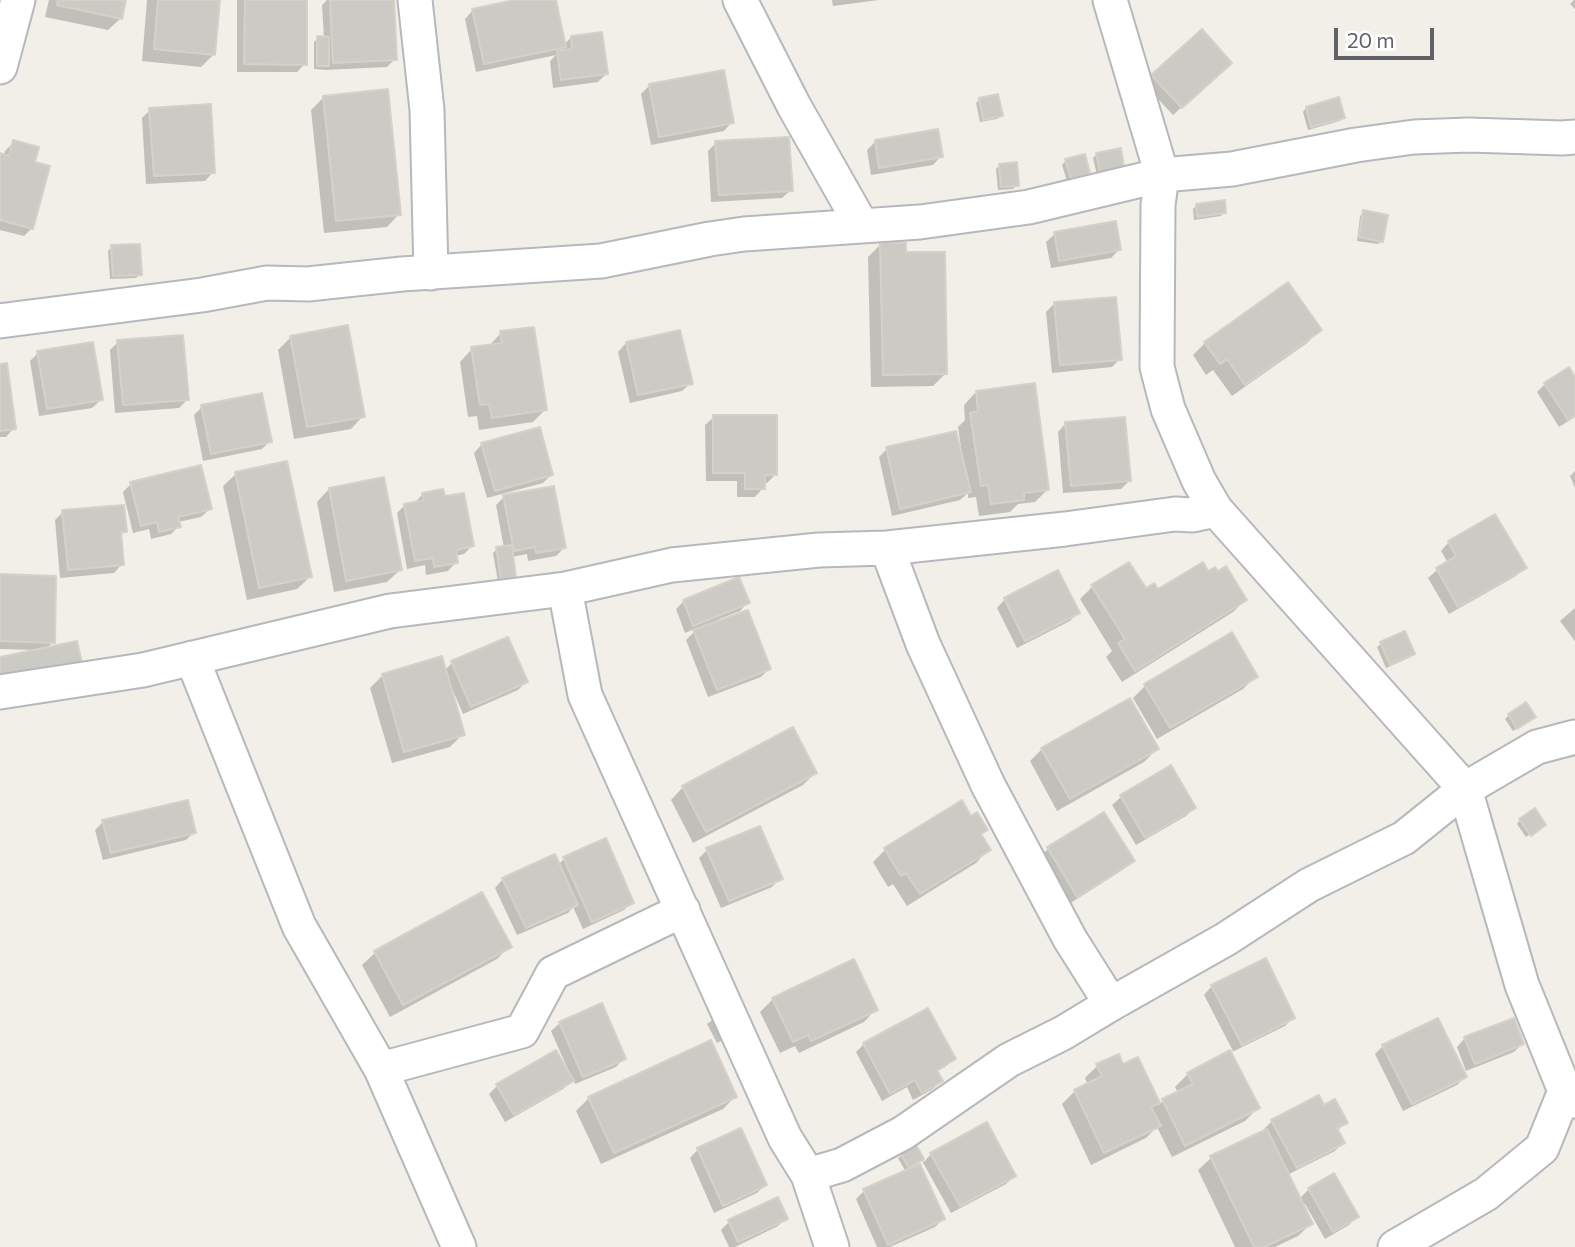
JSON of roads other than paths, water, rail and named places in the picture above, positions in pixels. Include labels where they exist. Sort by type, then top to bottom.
[{"type":"street","points":[[0,67],[18,0]]},
{"type":"street","points":[[415,0],[427,110],[431,273]]},
{"type":"street","points":[[740,0],[794,106],[862,226]]},
{"type":"street","points":[[1110,0],[1161,176],[1158,205],[1157,368],[1168,409],[1199,481],[1216,510],[1465,789],[1522,985],[1570,1096],[1542,1148],[1486,1194],[1395,1247]]},
{"type":"street","points":[[0,321],[202,295],[267,283],[308,284],[370,277],[601,261],[744,234],[919,222],[1029,207],[1161,176],[1232,169],[1356,145],[1414,137],[1575,137]]},
{"type":"street","points":[[0,692],[142,670],[390,611],[565,589],[672,565],[819,550],[887,548],[1175,514],[1194,515],[1216,510]]},
{"type":"street","points":[[887,548],[923,644],[988,785],[1070,939],[1111,1004]]},
{"type":"street","points":[[565,589],[585,695],[785,1138],[808,1175],[832,1247]]},
{"type":"street","points":[[192,658],[299,926],[381,1069],[459,1247]]},
{"type":"street","points":[[808,1175],[842,1165],[903,1133],[1009,1060],[1063,1033],[1226,939],[1309,885],[1404,838],[1465,789],[1537,747],[1575,737]]},
{"type":"street","points":[[381,1069],[522,1031],[554,973],[683,911]]}]
